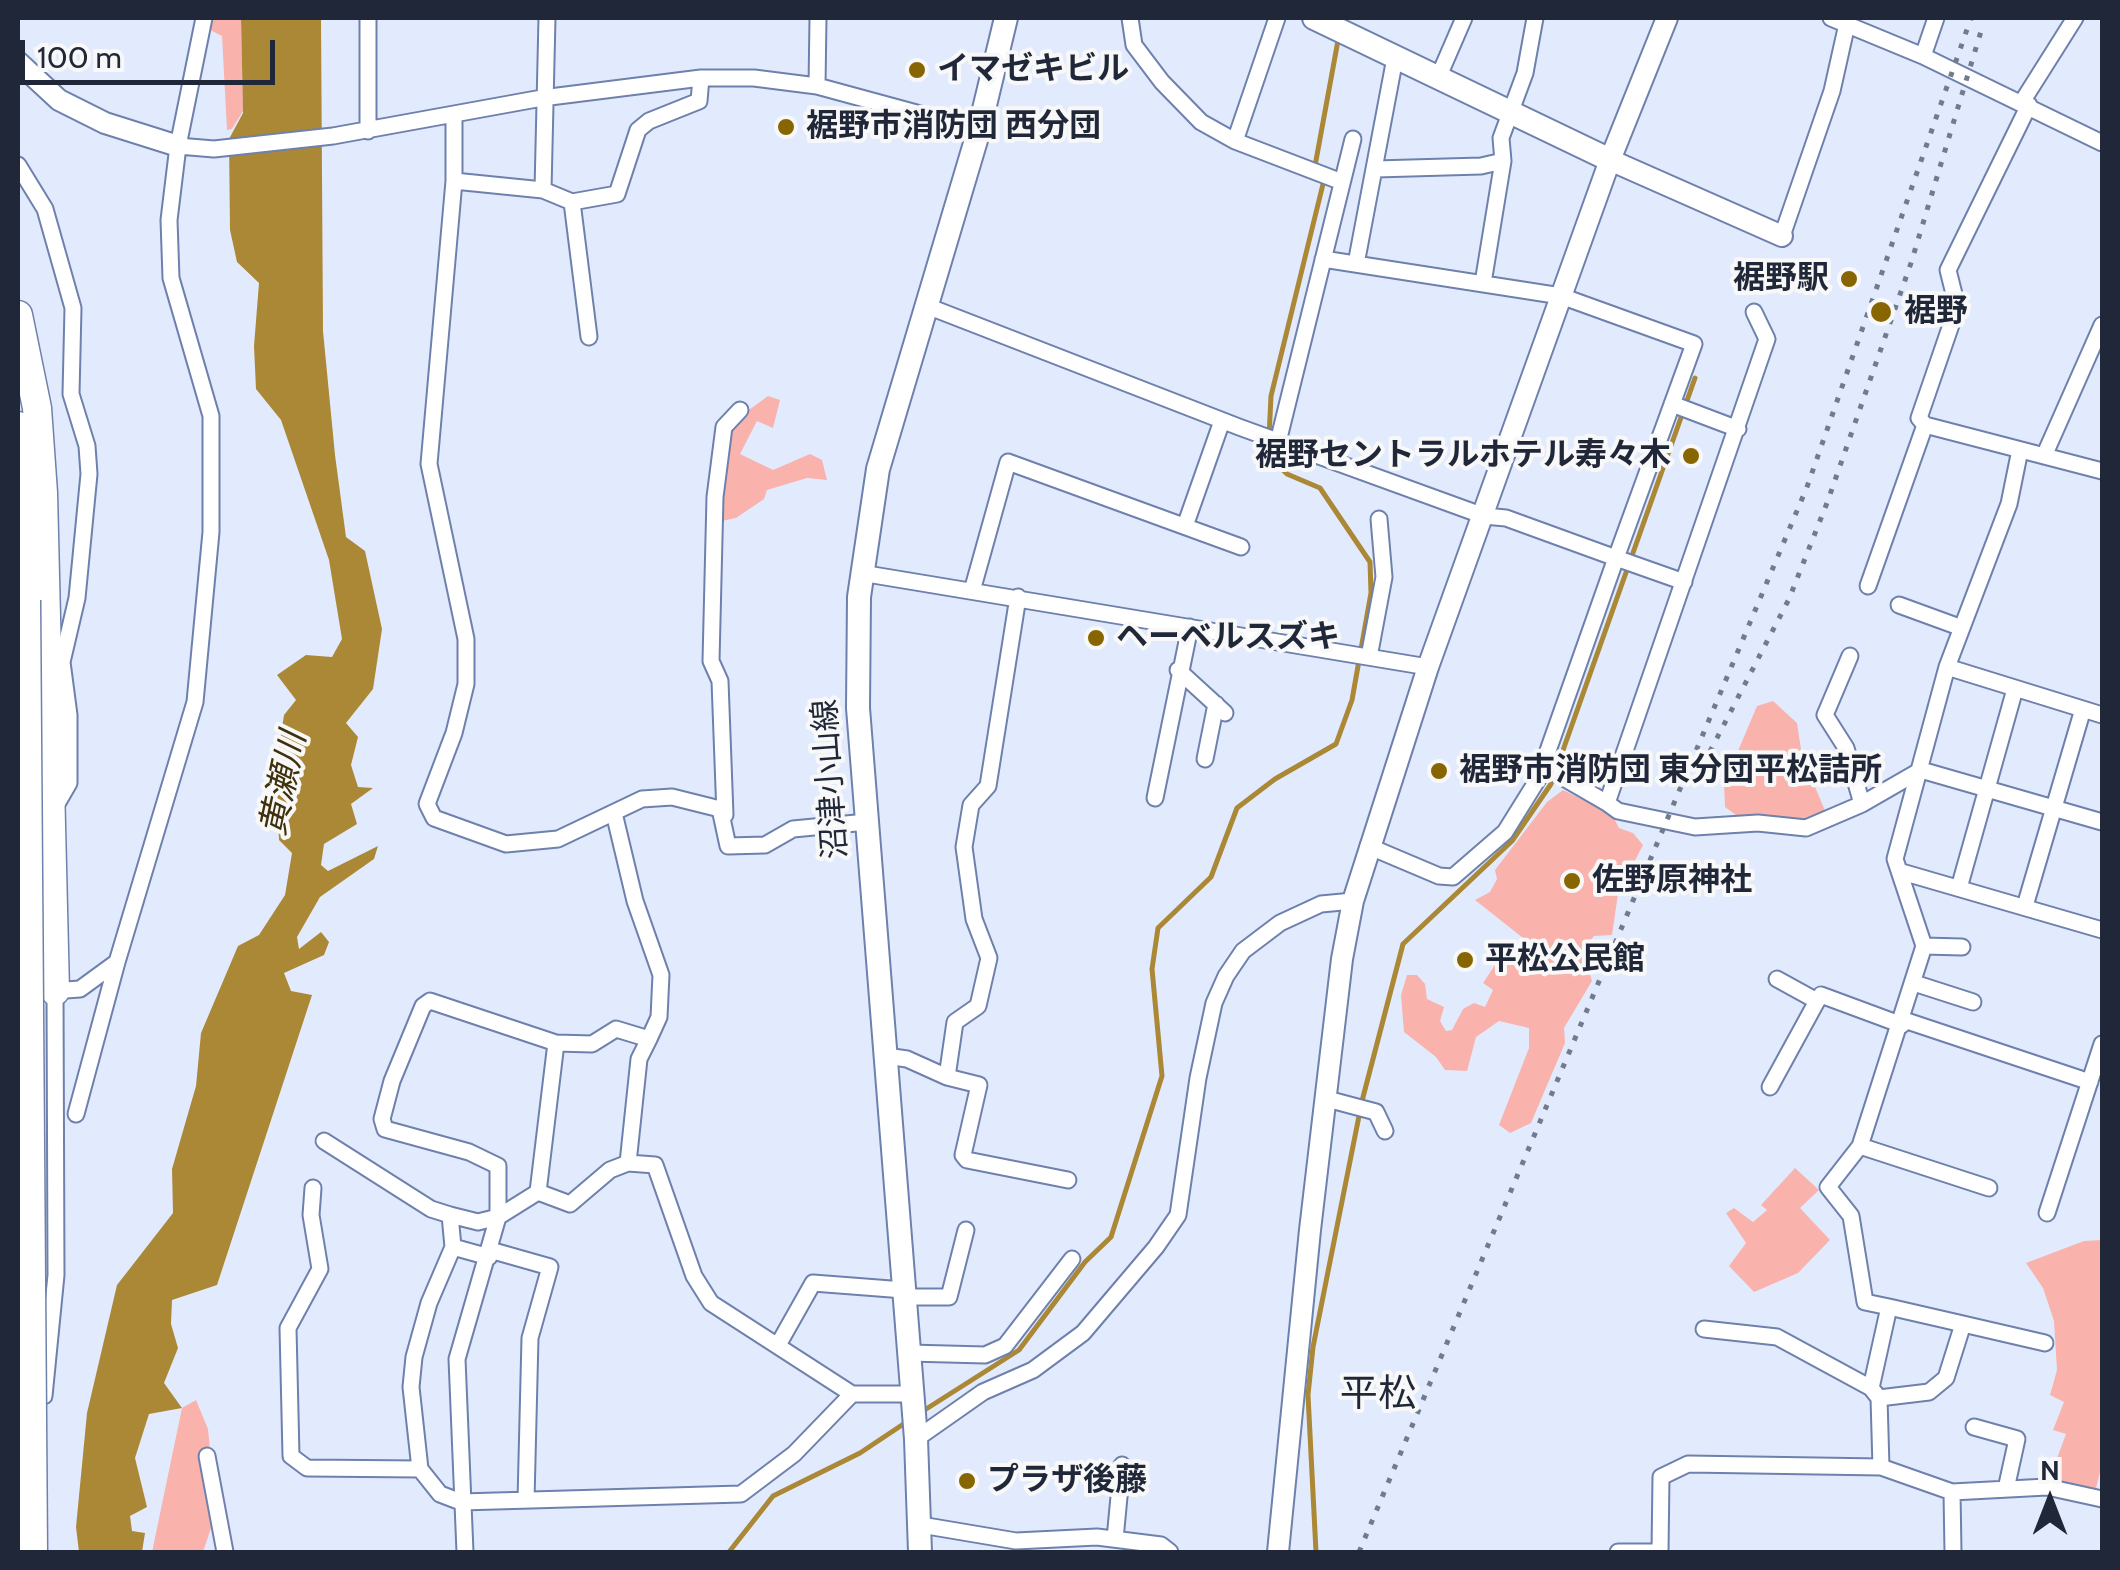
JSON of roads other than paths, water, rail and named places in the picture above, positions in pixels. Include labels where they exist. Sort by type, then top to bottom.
[{"type":"highway","points":[[18,315],[37,408],[43,493],[55,991]]},
{"type":"highway","points":[[18,426],[26,600],[33,1552]]},
{"type":"main road","name":"沼津小山線","points":[[920,1552],[916,1436],[856,673],[861,573],[878,469],[979,130],[1006,18]]},
{"type":"main road","points":[[1321,21],[1610,160]]},
{"type":"street","points":[[76,1114],[195,702],[212,532],[212,416],[171,278],[169,220],[178,146],[204,18]]},
{"type":"street","points":[[368,18],[368,131]]},
{"type":"street","points":[[543,190],[542,98],[548,18]]},
{"type":"street","points":[[816,86],[818,18]]},
{"type":"street","points":[[1130,18],[1134,44],[1162,82],[1200,122],[1234,141],[1342,182]]},
{"type":"street","points":[[1234,141],[1277,18]]},
{"type":"street","points":[[1438,78],[1464,18]]},
{"type":"street","points":[[1483,283],[1503,160],[1501,138],[1526,73],[1535,18]]},
{"type":"street","points":[[1278,1552],[1327,1099],[1354,901],[1368,846],[1428,667],[1610,160],[1667,18]]},
{"type":"street","points":[[1831,18],[1922,56],[2102,143]]},
{"type":"street","points":[[1922,56],[1936,18]]},
{"type":"street","points":[[2074,18],[2025,104],[1948,270],[1954,294],[1952,322],[1919,418],[1925,426],[2102,470]]},
{"type":"street","points":[[1610,160],[1782,236],[1832,91],[1847,24]]},
{"type":"street","points":[[1356,264],[1396,58]]},
{"type":"street","points":[[19,70],[59,100],[90,116],[178,146],[214,149],[334,136],[542,98],[701,78],[754,78],[816,86],[979,130]]},
{"type":"street","points":[[454,181],[543,190],[572,202],[616,194],[638,130],[648,121],[699,102],[701,78]]},
{"type":"street","points":[[454,116],[454,181],[430,464],[466,640],[466,684],[454,733],[426,804],[434,818],[506,844],[558,839],[642,799],[672,797],[720,809],[732,846]]},
{"type":"street","points":[[1270,439],[1353,139]]},
{"type":"street","points":[[1376,169],[1481,166],[1503,160]]},
{"type":"street","points":[[18,164],[45,208],[73,308],[71,394],[87,446],[89,474],[77,598],[62,662],[69,715],[68,783],[51,814]]},
{"type":"street","points":[[572,202],[590,336]]},
{"type":"street","points":[[1322,259],[1561,296],[1694,344],[1680,407],[1552,771],[1505,832],[1452,876],[1439,876],[1368,846]]},
{"type":"street","points":[[926,306],[1270,439],[1684,582]]},
{"type":"street","points":[[1607,804],[1768,339],[1754,312]]},
{"type":"street","points":[[2044,456],[2102,325]]},
{"type":"street","points":[[1680,407],[1738,429]]},
{"type":"street","points":[[732,846],[722,802],[720,681],[711,661],[712,578],[718,456],[726,421],[740,410]]},
{"type":"street","points":[[1185,526],[1222,421]]},
{"type":"street","points":[[1868,586],[1925,426]]},
{"type":"street","points":[[2020,450],[2009,504],[1947,667],[1895,859],[1924,946],[1903,1022],[1860,1146],[1828,1188],[1850,1216],[1864,1302],[2046,1343]]},
{"type":"street","points":[[972,591],[1008,462],[1241,547]]},
{"type":"street","points":[[1369,657],[1384,577],[1379,519]]},
{"type":"street","points":[[861,573],[1428,667]]},
{"type":"street","points":[[947,1077],[955,1022],[978,1006],[988,958],[974,919],[964,847],[970,805],[988,786],[1018,597]]},
{"type":"street","points":[[1899,606],[1962,628]]},
{"type":"street","points":[[1155,798],[1178,670],[1190,627]]},
{"type":"street","points":[[1850,656],[1825,715],[1846,748],[1862,804]]},
{"type":"street","points":[[1947,667],[2102,715]]},
{"type":"street","points":[[1178,670],[1220,708],[1206,759]]},
{"type":"street","points":[[1959,888],[2015,689]]},
{"type":"street","points":[[2025,906],[2083,709]]},
{"type":"street","points":[[1552,771],[1618,812],[1695,828],[1758,822],[1806,828],[1862,804],[1921,770],[2102,822]]},
{"type":"street","points":[[614,812],[636,901],[661,974],[659,1017],[639,1059],[628,1163]]},
{"type":"street","points":[[732,846],[764,845],[793,829],[867,822]]},
{"type":"street","points":[[1902,872],[2102,930]]},
{"type":"street","points":[[916,1436],[982,1392],[1033,1370],[1083,1333],[1156,1248],[1178,1215],[1198,1078],[1214,1003],[1226,976],[1244,951],[1280,924],[1322,904],[1354,901]]},
{"type":"street","points":[[1924,946],[1962,947]]},
{"type":"street","points":[[18,992],[80,989],[117,962]]},
{"type":"street","points":[[1777,979],[1817,1001]]},
{"type":"street","points":[[1914,982],[1973,1002]]},
{"type":"street","points":[[33,1552],[32,1513],[56,1275],[55,991]]},
{"type":"street","points":[[1770,1087],[1821,995],[2090,1082]]},
{"type":"street","points":[[464,1552],[458,1359],[498,1217],[498,1166],[385,1129],[382,1119],[392,1082],[430,1001],[556,1042],[592,1044],[616,1029],[648,1039]]},
{"type":"street","points":[[538,1192],[556,1042]]},
{"type":"street","points":[[2048,1213],[2102,1044]]},
{"type":"street","points":[[886,1056],[907,1059],[947,1077],[978,1085],[963,1155],[967,1160],[1068,1180]]},
{"type":"street","points":[[1327,1099],[1380,1115],[1385,1131]]},
{"type":"street","points":[[324,1141],[430,1209],[478,1222],[498,1217],[538,1192]]},
{"type":"street","points":[[1860,1146],[1989,1188]]},
{"type":"street","points":[[538,1192],[570,1204],[610,1170],[628,1163],[655,1165],[694,1276],[711,1303],[852,1394],[911,1396]]},
{"type":"street","points":[[314,1188],[311,1214],[320,1269],[288,1328],[290,1456],[307,1468],[420,1470]]},
{"type":"street","points":[[450,1215],[453,1248],[429,1303],[414,1357],[414,1436],[420,1470],[440,1494],[461,1502],[742,1494],[794,1454],[852,1394]]},
{"type":"street","points":[[778,1345],[813,1283],[950,1297],[966,1230]]},
{"type":"street","points":[[453,1248],[550,1267],[530,1338],[526,1500]]},
{"type":"street","points":[[909,1354],[985,1355],[1006,1346],[1072,1260]]},
{"type":"street","points":[[18,1274],[56,1275]]},
{"type":"street","points":[[1880,1467],[1875,1393],[1888,1307]]},
{"type":"street","points":[[1704,1329],[1777,1337],[1875,1393],[1929,1392],[1946,1378],[1963,1324]]},
{"type":"street","points":[[1974,1427],[2017,1439],[2006,1489]]},
{"type":"street","points":[[208,1456],[224,1552]]},
{"type":"street","points":[[1618,1552],[1660,1552],[1660,1478],[1688,1464],[1880,1467],[1952,1492],[2046,1487],[2102,1498]]},
{"type":"street","points":[[1114,1540],[1122,1465]]},
{"type":"street","points":[[1952,1492],[1952,1552]]},
{"type":"street","points":[[921,1525],[1016,1540],[1072,1536],[1161,1545],[1170,1552]]},
{"type":"water","points":[[241,18],[288,18],[287,32],[301,41],[306,18],[321,18],[323,331],[335,455],[346,537],[365,551],[382,629],[373,689],[346,723],[358,737],[351,765],[358,787],[373,788],[351,804],[357,824],[324,844],[321,865],[328,871],[378,846],[374,859],[320,897],[297,937],[299,949],[321,932],[329,942],[324,955],[284,973],[291,991],[312,995],[217,1285],[172,1300],[171,1324],[178,1348],[164,1383],[182,1408],[149,1414],[135,1458],[147,1507],[130,1516],[132,1531],[145,1533],[142,1552],[79,1552],[76,1527],[87,1413],[117,1285],[173,1213],[172,1169],[196,1086],[201,1033],[238,946],[259,935],[285,895],[292,853],[279,840],[276,766],[284,715],[296,700],[277,675],[306,655],[332,657],[342,639],[329,560],[281,420],[256,389],[254,346],[259,283],[237,262],[230,230],[229,139],[243,113]]},
{"type":"waterway","name":"黄瀬川","points":[[287,74],[291,18]]},
{"type":"waterway","points":[[1315,166],[1339,35]]},
{"type":"waterway","points":[[923,1411],[1019,1350],[1085,1262],[1111,1237],[1162,1076],[1152,969],[1158,928],[1211,877],[1237,808],[1275,779],[1336,744],[1352,700],[1371,593],[1370,562],[1320,488],[1287,474],[1278,465],[1269,437],[1271,396],[1324,180]]},
{"type":"waterway","points":[[1316,1552],[1308,1395],[1313,1347],[1362,1101],[1403,944],[1512,841],[1551,784],[1695,378]]},
{"type":"waterway","points":[[729,1552],[773,1496],[860,1453],[905,1423]]},
{"type":"railway","points":[[1359,1552],[1807,487],[1971,18]]},
{"type":"railway","points":[[1703,765],[1789,599],[1827,503],[1911,263],[1982,28]]},
{"type":"place","name":"イマゼキビル","points":[[917,70]]},
{"type":"place","name":"裾野市消防団 西分団","points":[[786,127]]},
{"type":"place","name":"裾野駅","points":[[1849,279]]},
{"type":"place","name":"裾野","points":[[1881,312]]},
{"type":"place","name":"裾野セントラルホテル寿々木","points":[[1691,456]]},
{"type":"place","name":"ヘーベルスズキ","points":[[1096,638]]},
{"type":"place","name":"裾野市消防団 東分団平松詰所","points":[[1439,771]]},
{"type":"place","name":"佐野原神社","points":[[1572,881]]},
{"type":"place","name":"平松公民館","points":[[1465,960]]},
{"type":"place","name":"プラザ後藤","points":[[967,1481]]},
{"type":"district","name":"平松","points":[[1378,1395]]}]
